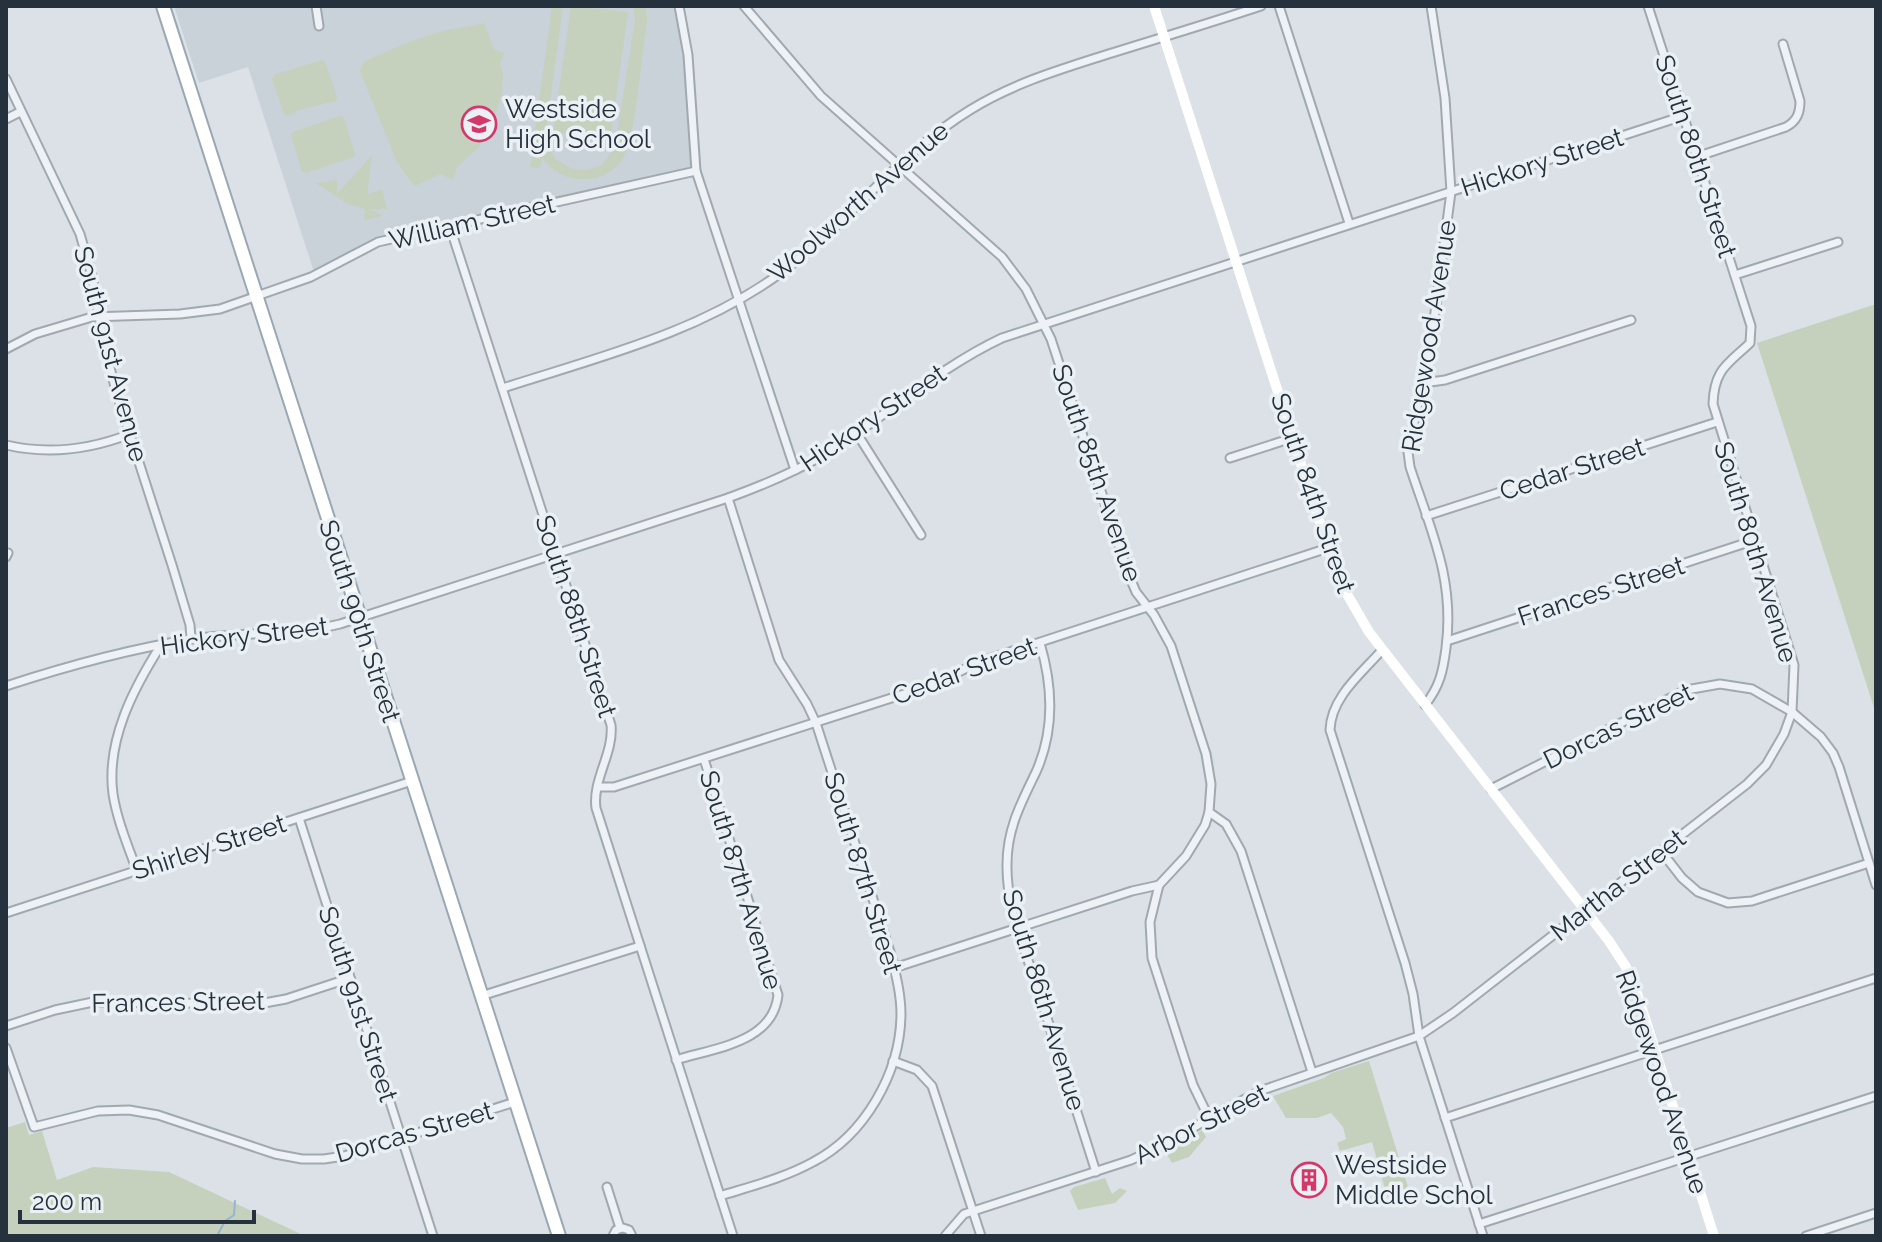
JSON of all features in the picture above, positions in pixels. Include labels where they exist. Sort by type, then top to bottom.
[{"type":"main road","name":"South 90th Street","points":[[163,6],[559,1236]]},
{"type":"main road","name":"South 84th Street","points":[[1154,6],[1328,548],[1352,605],[1382,650]]},
{"type":"main road","name":"Ridgewood Avenue","points":[[1382,650],[1626,967],[1714,1236]]},
{"type":"street","points":[[316,6],[319,26]]},
{"type":"street","points":[[679,6],[688,55],[696,171],[795,470]]},
{"type":"street","name":"South 85th Avenue","points":[[744,6],[821,96],[1002,257],[1026,289],[1045,323],[1128,573],[1171,646],[1206,754],[1211,784],[1209,812]]},
{"type":"street","name":"Woolworth Avenue","points":[[503,388],[666,335],[739,299],[780,273],[816,244],[897,165],[943,127],[1000,93],[1053,72],[1261,6]]},
{"type":"street","points":[[1279,6],[1349,223]]},
{"type":"street","name":"Ridgewood Avenue","points":[[1425,705],[1442,677],[1449,611],[1447,586],[1408,452],[1423,383],[1451,192],[1445,98],[1431,6]]},
{"type":"street","name":"South 80th Street","points":[[1648,6],[1745,307]]},
{"type":"street","points":[[1696,157],[1786,127],[1798,116],[1800,101],[1783,44]]},
{"type":"street","name":"South 91st Avenue","points":[[6,79],[80,234],[92,276],[108,362],[181,595],[191,639]]},
{"type":"street","points":[[6,119],[20,112]]},
{"type":"street","name":"Hickory Street","points":[[6,686],[81,662],[191,639],[301,631],[359,618],[728,498],[795,470],[856,432],[921,385],[1002,338],[1683,116]]},
{"type":"street","name":"William Street","points":[[256,297],[311,277],[374,244],[696,171]]},
{"type":"street","name":"South 88th Street","points":[[450,227],[611,725],[596,808],[733,1236]]},
{"type":"street","points":[[1735,275],[1838,242]]},
{"type":"street","points":[[6,349],[54,327],[99,316],[196,313],[256,297]]},
{"type":"street","name":"South 80th Avenue","points":[[1745,307],[1751,326],[1751,340],[1727,362],[1718,376],[1713,404],[1792,656],[1792,712]]},
{"type":"street","points":[[1423,383],[1445,380],[1631,320]]},
{"type":"street","name":"Cedar Street","points":[[1426,516],[1717,422]]},
{"type":"street","points":[[856,432],[921,535]]},
{"type":"street","points":[[6,445],[37,451],[67,451],[130,434]]},
{"type":"street","points":[[1230,458],[1292,438]]},
{"type":"street","name":"South 87th Street","points":[[720,1196],[794,1172],[833,1149],[851,1132],[871,1108],[884,1085],[893,1061],[901,1016],[894,968],[816,723],[777,654],[728,498]]},
{"type":"street","name":"Frances Street","points":[[1447,641],[1755,540]]},
{"type":"street","name":"Cedar Street","points":[[598,787],[614,787],[816,723],[932,685],[979,662],[1328,548]]},
{"type":"street","name":"South 86th Avenue","points":[[1040,643],[1050,680],[1051,715],[1043,754],[1017,810],[1009,842],[1008,885],[1018,928],[1096,1172]]},
{"type":"street","points":[[137,871],[115,803],[113,762],[127,709],[161,645]]},
{"type":"street","points":[[1382,650],[1336,704],[1330,730],[1405,963],[1419,1036],[1483,1236]]},
{"type":"street","name":"Dorcas Street","points":[[1491,789],[1694,687],[1720,684],[1744,687],[1768,696],[1792,712]]},
{"type":"street","points":[[1792,712],[1821,737],[1833,753],[1876,885]]},
{"type":"street","name":"Martha Street","points":[[1419,1036],[1435,1027],[1760,772],[1784,734],[1792,712]]},
{"type":"street","name":"South 87th Avenue","points":[[676,1060],[760,1031],[777,1004],[777,987],[704,759]]},
{"type":"street","name":"Shirley Street","points":[[6,913],[412,781]]},
{"type":"street","points":[[1209,1118],[1193,1085],[1152,958],[1150,922],[1159,885],[1194,845],[1209,812],[1226,824],[1241,851],[1312,1072]]},
{"type":"street","name":"South 91st Street","points":[[299,818],[433,1236]]},
{"type":"street","points":[[1661,851],[1682,878],[1698,892],[1728,903],[1752,901],[1869,863]]},
{"type":"street","points":[[894,968],[1159,885]]},
{"type":"street","points":[[481,996],[640,946]]},
{"type":"street","name":"Frances Street","points":[[6,1026],[93,1002],[259,1004],[286,999],[350,978]]},
{"type":"street","points":[[1445,1118],[1876,978]]},
{"type":"street","name":"Arbor Street","points":[[945,1236],[959,1218],[972,1211],[1151,1152],[1260,1091],[1419,1036]]},
{"type":"street","name":"Dorcas Street","points":[[6,1048],[34,1127],[98,1111],[129,1110],[158,1115],[275,1154],[302,1159],[344,1156],[515,1102]]},
{"type":"street","points":[[893,1061],[917,1070],[932,1086],[981,1236]]},
{"type":"street","points":[[1479,1224],[1876,1096]]},
{"type":"street","points":[[607,1187],[620,1228]]},
{"type":"street","points":[[1806,1236],[1876,1213]]},
{"type":"street","points":[[613,1236],[620,1228]]},
{"type":"street","points":[[620,1228],[629,1230],[632,1236]]},
{"type":"shaded area","name":"Westside High School","points":[[174,6],[679,6],[686,39],[696,171],[378,242],[315,275],[248,67],[199,83]]},
{"type":"green space","points":[[552,6],[563,6],[545,137],[555,159],[572,169],[587,170],[602,165],[615,147],[635,20],[633,6],[646,6],[638,94],[627,149],[615,168],[596,178],[566,176],[542,158],[540,168],[530,167]]},
{"type":"green space","points":[[571,6],[628,12],[610,140],[553,132]]},
{"type":"green space","points":[[484,23],[494,49],[504,53],[500,64],[502,92],[494,120],[478,148],[457,167],[453,180],[441,174],[414,186],[397,162],[360,71],[364,62],[411,41]]},
{"type":"green space","points":[[322,60],[336,101],[287,116],[272,79],[274,75]]},
{"type":"green space","points":[[340,116],[344,118],[354,157],[306,173],[302,171],[291,135],[293,132]]},
{"type":"green space","points":[[372,155],[367,194],[382,190],[387,209],[369,209],[383,216],[364,220],[365,209],[348,204],[316,183],[337,180],[337,194]]},
{"type":"green space","points":[[1876,304],[1876,714],[1757,343]]},
{"type":"green space","points":[[1369,1061],[1408,1187],[1409,1200],[1406,1195],[1395,1204],[1387,1196],[1372,1142],[1340,1151],[1337,1143],[1346,1139],[1343,1127],[1331,1113],[1317,1118],[1286,1118],[1273,1096]]},
{"type":"green space","points":[[25,1122],[29,1135],[42,1131],[57,1180],[93,1167],[169,1172],[305,1236],[6,1236],[6,1128]]},
{"type":"green space","points":[[1202,1130],[1206,1137],[1189,1157],[1172,1163],[1166,1153]]},
{"type":"green space","points":[[1105,1178],[1112,1194],[1120,1188],[1127,1191],[1115,1203],[1078,1210],[1070,1191]]},
{"type":"waterway","points":[[217,1236],[225,1221],[234,1215],[235,1201]]},
{"type":"place","name":"Westside High School","points":[[479,124]]},
{"type":"place","name":"Westside Middle Schol","points":[[1309,1180]]}]
